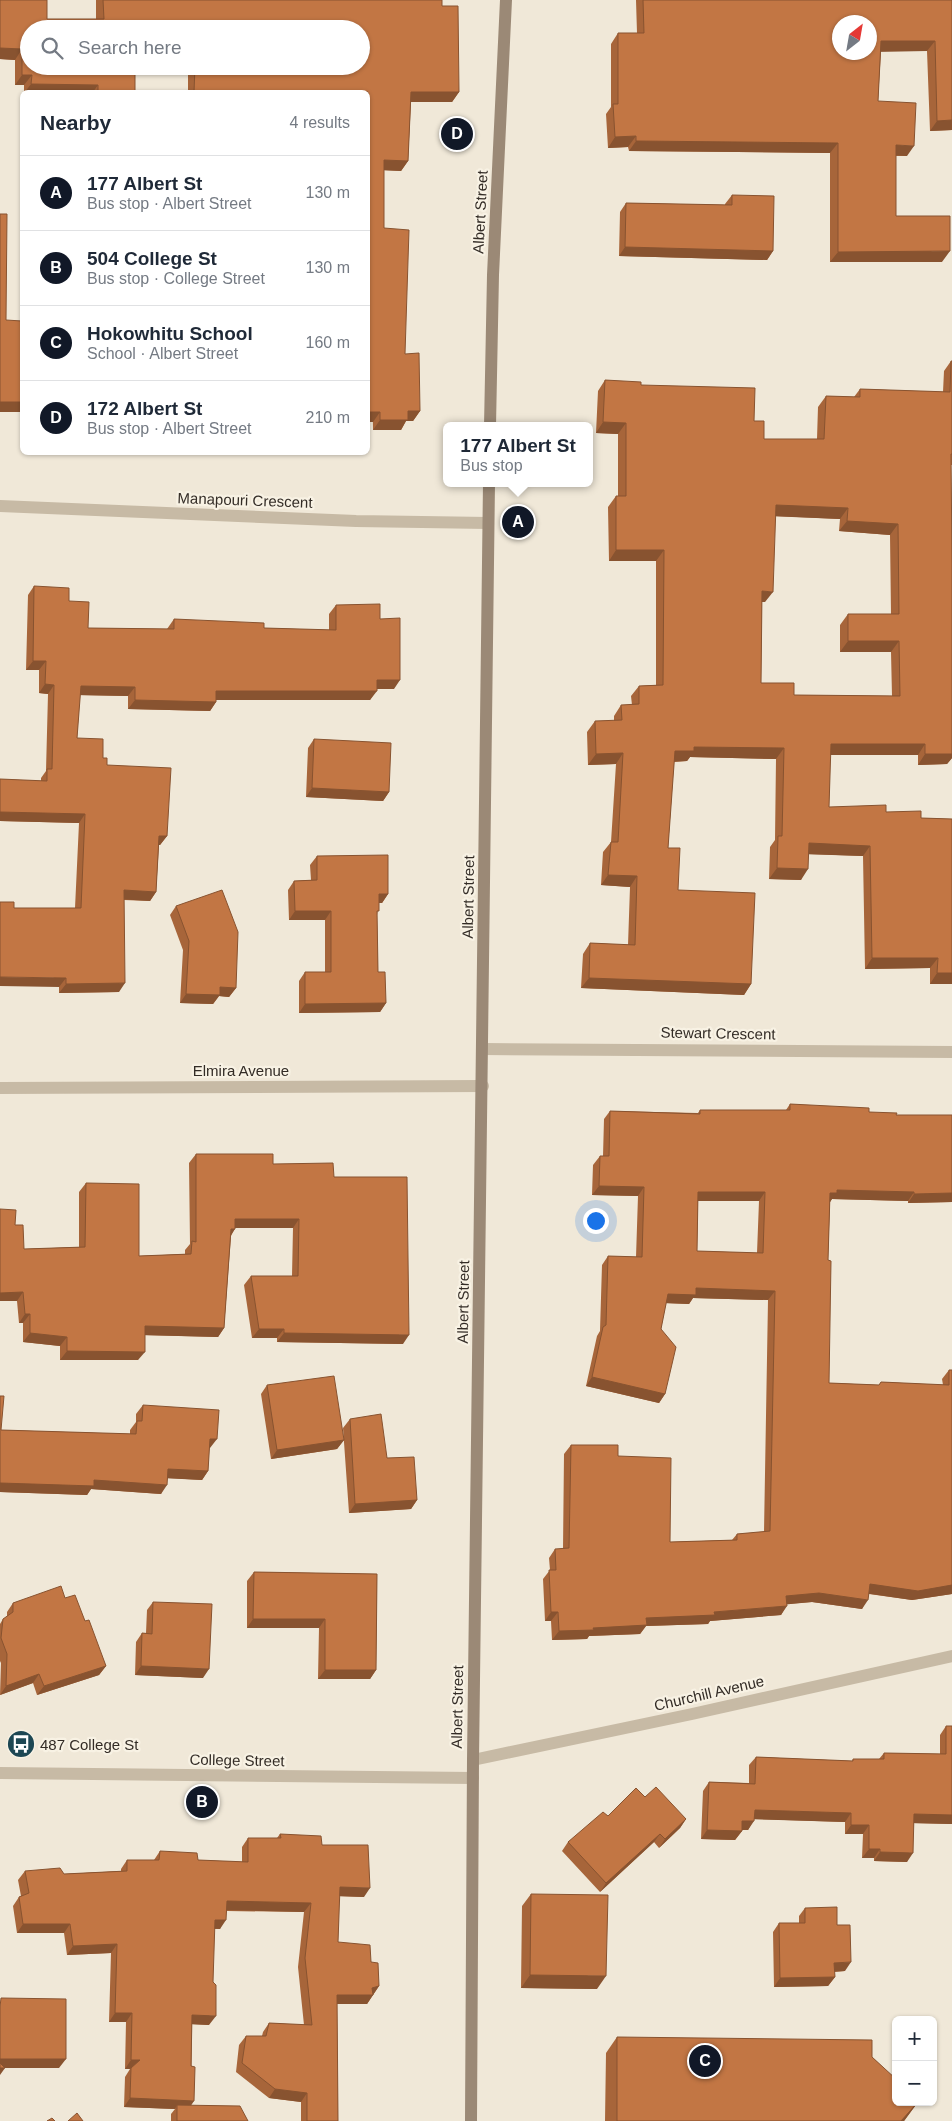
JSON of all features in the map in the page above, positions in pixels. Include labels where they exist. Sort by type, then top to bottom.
[{"type":"main road","name":"Albert Street","points":[[490,422],[493,275],[506,0]]},
{"type":"main road","name":"Albert Street","points":[[472,2121],[473,1760],[483,1086],[489,487]]},
{"type":"street","name":"Manapouri Crescent","points":[[0,506],[356,521],[488,523]]},
{"type":"street","name":"Stewart Crescent","points":[[483,1049],[952,1052]]},
{"type":"street","name":"Elmira Avenue","points":[[0,1088],[483,1086]]},
{"type":"street","name":"Churchill Avenue","points":[[473,1760],[952,1656]]},
{"type":"street","name":"College Street","points":[[0,1773],[473,1778]]},
{"type":"building","points":[[0,0],[47,0],[47,19],[104,19],[103,0],[442,0],[442,6],[458,6],[459,92],[411,92],[408,161],[384,160],[384,228],[409,230],[405,354],[419,353],[420,411],[408,411],[408,420],[380,420],[380,412],[370,412],[370,90],[194,90],[195,75],[370,75],[370,20],[20,20],[20,49],[0,48]]},
{"type":"building","points":[[643,0],[952,0],[952,120],[937,121],[935,41],[881,41],[878,101],[916,103],[914,146],[896,145],[896,216],[950,216],[950,251],[838,252],[838,143],[636,141],[636,136],[615,137],[613,104],[618,104],[618,33],[644,33]]},
{"type":"building","points":[[32,75],[135,75],[135,90],[98,90],[98,85],[31,84]]},
{"type":"building","points":[[732,195],[774,196],[773,251],[625,247],[626,203],[732,205]]},
{"type":"building","points":[[0,214],[7,214],[6,320],[20,321],[20,402],[0,402]]},
{"type":"building","points":[[952,361],[952,754],[925,754],[925,744],[831,744],[829,807],[886,805],[886,812],[921,811],[921,818],[952,819],[952,973],[937,973],[938,958],[872,958],[870,846],[809,843],[808,869],[777,868],[778,836],[782,836],[784,748],[694,747],[694,751],[675,751],[668,848],[680,848],[678,890],[755,893],[751,984],[589,978],[590,943],[635,945],[637,876],[608,875],[611,842],[618,842],[623,753],[596,754],[595,721],[622,720],[621,705],[639,704],[639,686],[663,685],[664,550],[616,550],[616,496],[626,496],[626,423],[603,422],[605,380],[641,382],[641,385],[755,388],[754,421],[764,421],[764,439],[824,439],[826,396],[860,397],[860,389],[950,392]],"holes":[[[776,505],[848,508],[847,521],[898,524],[899,614],[848,614],[848,641],[899,641],[900,696],[794,695],[794,683],[761,683],[762,591],[773,592]]]},
{"type":"building","points":[[34,586],[69,588],[69,601],[89,602],[88,628],[174,629],[174,619],[264,623],[264,628],[336,630],[336,605],[380,604],[380,619],[400,618],[400,680],[377,680],[377,691],[216,691],[216,702],[135,700],[135,687],[81,686],[77,738],[103,739],[103,758],[107,758],[107,765],[171,768],[167,836],[159,836],[156,892],[124,890],[125,983],[66,984],[66,978],[0,977],[0,902],[14,902],[14,908],[81,908],[85,814],[0,812],[0,779],[47,781],[47,769],[52,769],[54,685],[45,684],[46,661],[33,661]]},
{"type":"building","points":[[314,739],[391,743],[389,792],[312,788]]},
{"type":"building","points":[[388,855],[388,894],[379,894],[379,911],[377,911],[378,972],[385,972],[386,1003],[305,1004],[305,972],[331,972],[331,911],[295,911],[294,881],[317,880],[317,856]]},
{"type":"building","points":[[222,890],[238,932],[236,988],[220,987],[220,995],[186,994],[189,941],[176,906]]},
{"type":"building","points":[[790,1104],[869,1108],[869,1112],[897,1113],[896,1115],[952,1115],[952,1193],[914,1194],[914,1192],[837,1190],[837,1193],[830,1193],[828,1260],[831,1261],[829,1383],[879,1385],[881,1382],[949,1385],[949,1370],[952,1370],[952,1585],[918,1591],[870,1584],[868,1600],[819,1593],[786,1596],[787,1606],[714,1612],[715,1615],[646,1618],[647,1625],[559,1631],[558,1612],[551,1612],[549,1570],[556,1570],[555,1549],[569,1548],[571,1445],[618,1445],[618,1456],[671,1458],[670,1542],[737,1540],[737,1534],[770,1531],[775,1291],[696,1288],[696,1295],[668,1294],[661,1329],[676,1347],[665,1394],[592,1377],[603,1327],[606,1325],[608,1256],[642,1257],[644,1187],[599,1186],[600,1156],[609,1156],[610,1111],[700,1114],[700,1110],[790,1110]],"holes":[[[698,1192],[765,1192],[763,1253],[697,1251]]]},
{"type":"building","points":[[196,1154],[273,1154],[273,1164],[333,1163],[334,1177],[407,1177],[409,1335],[284,1333],[284,1329],[259,1329],[251,1276],[298,1276],[299,1219],[235,1219],[235,1229],[231,1229],[224,1328],[145,1326],[145,1352],[67,1351],[67,1337],[30,1333],[30,1314],[25,1314],[23,1292],[0,1293],[0,1209],[16,1210],[15,1225],[23,1225],[24,1249],[85,1247],[86,1183],[139,1184],[139,1256],[191,1254],[192,1241],[196,1242]]},
{"type":"building","points":[[334,1376],[344,1440],[277,1450],[267,1385]]},
{"type":"building","points":[[0,1396],[4,1396],[1,1430],[136,1434],[137,1421],[142,1421],[143,1405],[219,1410],[217,1439],[210,1439],[208,1471],[168,1469],[167,1485],[94,1480],[94,1486],[0,1483]]},
{"type":"building","points":[[381,1414],[387,1458],[414,1457],[417,1500],[355,1504],[350,1419]]},
{"type":"building","points":[[254,1572],[377,1574],[376,1670],[325,1670],[325,1619],[253,1619]]},
{"type":"building","points":[[61,1586],[65,1598],[75,1595],[85,1621],[89,1620],[106,1666],[44,1686],[39,1674],[6,1686],[7,1654],[1,1638],[3,1619],[13,1612],[13,1603]]},
{"type":"building","points":[[153,1602],[212,1604],[209,1669],[141,1666],[142,1633],[152,1634]]},
{"type":"building","points":[[946,1726],[952,1726],[952,1815],[914,1814],[913,1853],[880,1852],[880,1849],[869,1849],[869,1825],[851,1825],[851,1813],[755,1810],[754,1821],[742,1821],[742,1831],[707,1830],[709,1782],[755,1784],[756,1757],[853,1761],[853,1759],[884,1759],[884,1753],[946,1754]]},
{"type":"building","points":[[656,1787],[686,1819],[665,1839],[660,1834],[606,1883],[568,1842],[603,1812],[608,1816],[636,1788],[645,1797]]},
{"type":"building","points":[[280,1834],[321,1836],[322,1845],[368,1845],[370,1888],[340,1887],[338,1942],[370,1945],[371,1962],[378,1963],[379,1986],[372,1988],[373,1995],[337,1995],[338,2121],[307,2121],[307,2093],[275,2089],[242,2063],[246,2036],[266,2036],[269,2023],[312,2025],[305,1958],[311,1903],[227,1901],[226,1920],[215,1920],[213,1982],[216,1985],[216,2016],[192,2015],[191,2066],[195,2067],[194,2101],[130,2098],[131,2068],[140,2060],[131,2060],[132,2013],[115,2013],[117,1944],[73,1946],[70,1924],[23,1924],[19,1897],[29,1893],[25,1871],[60,1868],[64,1874],[127,1871],[127,1860],[159,1860],[160,1851],[197,1853],[198,1860],[248,1862],[248,1838],[281,1838]]},
{"type":"building","points":[[531,1894],[608,1895],[606,1976],[530,1975]]},
{"type":"building","points":[[837,1907],[837,1925],[850,1925],[851,1962],[834,1963],[835,1977],[780,1978],[779,1923],[805,1923],[805,1908]]},
{"type":"building","points":[[1,1998],[66,1999],[66,2059],[0,2059]]},
{"type":"building","points":[[617,2037],[872,2040],[872,2057],[892,2075],[892,2106],[914,2106],[901,2121],[617,2121]]},
{"type":"building","points":[[177,2105],[240,2106],[248,2121],[177,2121]]},
{"type":"building","points":[[77,2113],[83,2121],[68,2121]]},
{"type":"place","name":"172 Albert St","points":[[457,134]]},
{"type":"place","name":"177 Albert St","points":[[518,522]]},
{"type":"place","name":"487 College St","points":[[21,1744]]},
{"type":"place","name":"504 College St","points":[[202,1802]]},
{"type":"place","name":"Hokowhitu School","points":[[705,2061]]}]
